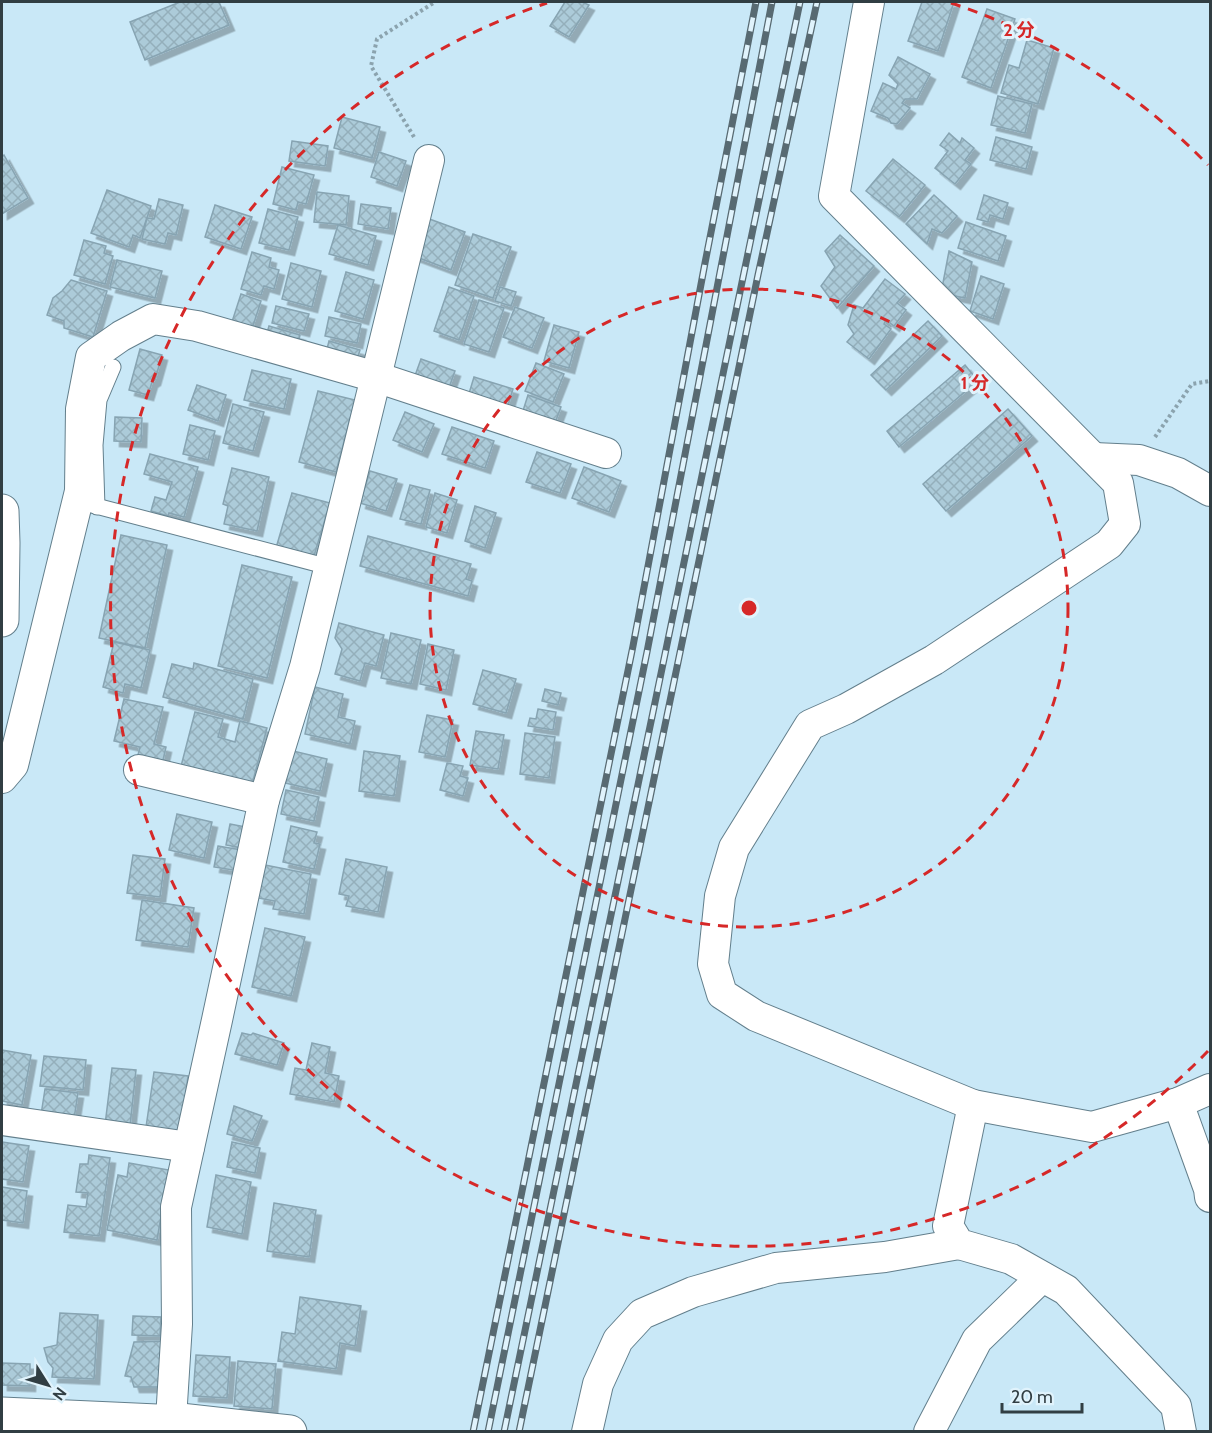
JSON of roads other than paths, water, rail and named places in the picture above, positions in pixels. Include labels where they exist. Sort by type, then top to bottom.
[{"type":"main road","points":[[2,511],[2,620]]},
{"type":"main road","points":[[2,1414],[290,1431]]},
{"type":"street","points":[[869,2],[834,195],[1118,483],[1125,524],[1109,544],[934,660],[846,709],[810,725],[734,848],[720,896],[713,964],[722,994],[756,1016],[973,1105],[1092,1127],[1178,1103],[1210,1089]]},
{"type":"street","points":[[161,1424],[177,1324],[176,1207],[264,800],[305,667],[429,160]]},
{"type":"street","points":[[2,778],[13,765],[87,504],[80,491],[81,409],[91,357],[121,336],[153,319],[197,326],[376,377],[606,453]]},
{"type":"street","points":[[1094,458],[1139,460],[1178,473],[1210,491]]},
{"type":"street","points":[[139,770],[264,800]]},
{"type":"street","points":[[1178,1103],[1210,1197]]},
{"type":"street","points":[[959,1244],[948,1226],[973,1105]]},
{"type":"street","points":[[2,1120],[189,1147]]},
{"type":"street","points":[[587,1431],[598,1384],[618,1340],[642,1314],[693,1292],[776,1268],[885,1257],[959,1244],[1011,1259],[1066,1290],[1176,1406],[1181,1431]]},
{"type":"street","points":[[929,1431],[977,1340],[1042,1276]]},
{"type":"lane","points":[[113,367],[99,400],[87,504],[329,567]]},
{"type":"railway","points":[[473,1432],[633,646],[756,2]]},
{"type":"railway","points":[[488,1432],[647,652],[772,2]]},
{"type":"railway","points":[[504,1432],[800,2]]},
{"type":"railway","points":[[519,1432],[758,275],[817,2]]}]
